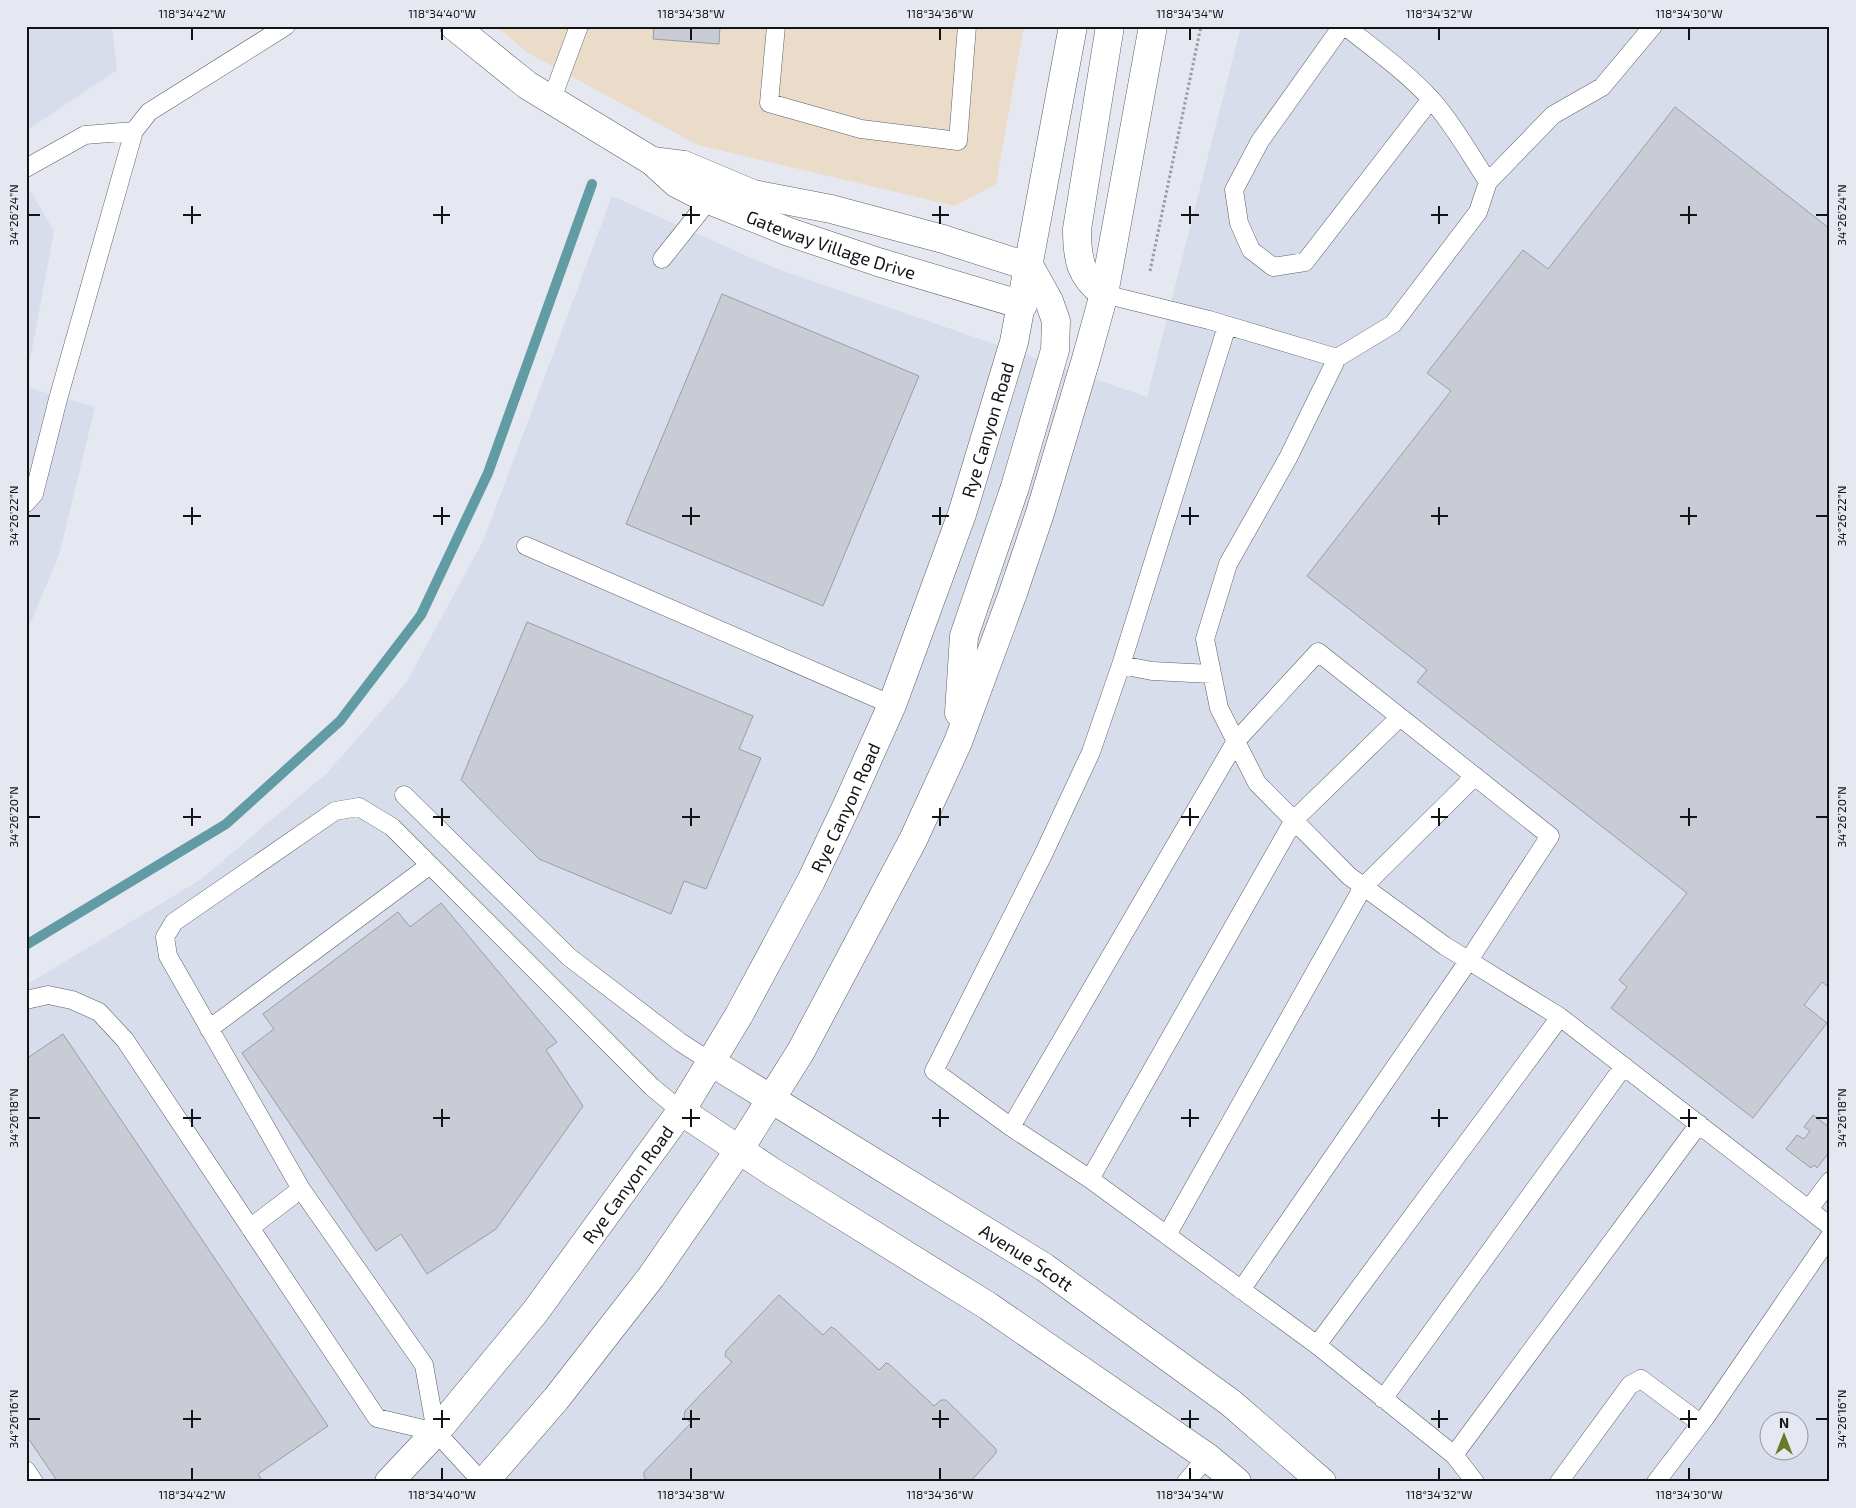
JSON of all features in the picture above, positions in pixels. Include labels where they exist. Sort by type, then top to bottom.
[{"type":"main road","name":"Gateway Village Drive","points":[[454,26],[494,60],[551,101],[652,161],[676,183],[709,200],[789,232],[878,262],[1023,305]]},
{"type":"main road","name":"Rye Canyon Road","points":[[389,1482],[436,1432],[535,1312],[681,1111],[739,1015],[811,881],[892,705],[962,514],[1014,342],[1023,305],[1073,26]]},
{"type":"main road","points":[[1104,294],[1091,284],[1083,272],[1079,260],[1077,229],[1110,26]]},
{"type":"main road","points":[[483,1482],[556,1399],[651,1277],[739,1150],[801,1051],[913,840],[958,742],[1040,513],[1104,294],[1153,26]]},
{"type":"main road","name":"Gateway Village Drive","points":[[652,161],[684,165],[753,194],[831,209],[943,239],[1030,267]]},
{"type":"main road","points":[[958,742],[964,636],[1015,487],[1055,350],[1056,321],[1049,302],[1030,267]]},
{"type":"main road","name":"Avenue Scott","points":[[711,1062],[1044,1267],[1231,1402],[1322,1482]]},
{"type":"main road","points":[[681,1111],[739,1150],[988,1306],[1206,1457],[1236,1482]]},
{"type":"lane","points":[[29,499],[134,131],[149,112],[286,26]]},
{"type":"lane","points":[[551,101],[579,26]]},
{"type":"lane","points":[[776,26],[769,103],[861,129],[958,141],[968,26]]},
{"type":"lane","points":[[1430,99],[1305,262],[1273,267],[1250,250],[1239,224],[1234,190],[1260,141],[1344,26],[1376,50],[1430,99],[1460,138],[1488,182]]},
{"type":"lane","points":[[1653,26],[1602,88],[1553,115],[1488,182],[1478,212],[1393,324],[1337,358],[1288,458],[1228,564],[1205,638],[1219,708],[1257,783],[1349,876],[1469,960],[1560,1017],[1830,1226]]},
{"type":"lane","points":[[26,168],[85,135],[134,131]]},
{"type":"lane","points":[[662,259],[709,200]]},
{"type":"lane","points":[[1104,294],[1227,326],[1337,358]]},
{"type":"lane","points":[[1227,326],[1121,664],[1091,752],[1047,847],[934,1071],[1011,1127],[1090,1179],[1317,1345],[1454,1454],[1475,1482]]},
{"type":"lane","points":[[526,546],[892,705]]},
{"type":"lane","points":[[1011,1127],[1236,741],[1318,652],[1550,836],[1469,960],[1241,1290]]},
{"type":"lane","points":[[1121,664],[1174,673],[1212,674]]},
{"type":"lane","points":[[1090,1179],[1294,820],[1400,717]]},
{"type":"lane","points":[[1167,1235],[1363,887],[1475,776]]},
{"type":"lane","points":[[404,795],[569,957],[680,1042],[711,1062]]},
{"type":"lane","points":[[483,1482],[436,1432],[424,1365],[302,1189],[168,956],[166,936],[174,922],[335,811],[359,806],[392,826],[652,1087],[681,1111]]},
{"type":"lane","points":[[209,1029],[430,865]]},
{"type":"lane","points":[[26,1000],[48,995],[72,1000],[99,1012],[125,1040],[377,1418],[436,1432]]},
{"type":"lane","points":[[1317,1345],[1560,1017]]},
{"type":"lane","points":[[1383,1399],[1624,1066]]},
{"type":"lane","points":[[1454,1454],[1699,1124]]},
{"type":"lane","points":[[1808,1209],[1830,1181]]},
{"type":"lane","points":[[250,1228],[302,1189]]},
{"type":"lane","points":[[1656,1482],[1700,1423],[1830,1236]]},
{"type":"lane","points":[[1559,1482],[1630,1385],[1641,1379],[1700,1423]]},
{"type":"lane","points":[[1186,1482],[1206,1457]]},
{"type":"lane","points":[[26,1470],[34,1482]]},
{"type":"path","points":[[1150,271],[1201,26]]},
{"type":"shaded area","points":[[26,26],[112,26],[117,70],[26,131]]},
{"type":"shaded area","points":[[496,26],[1024,26],[996,184],[955,206],[698,145],[528,53]]},
{"type":"shaded area","points":[[1241,26],[1830,26],[1830,1482],[26,1482],[26,985],[200,880],[326,774],[406,683],[484,539],[612,196],[772,267],[1147,397]]},
{"type":"shaded area","points":[[26,184],[54,231],[26,382]]},
{"type":"shaded area","points":[[26,387],[95,407],[60,552],[26,634]]},
{"type":"building","points":[[654,26],[720,26],[719,44],[653,39]]},
{"type":"building","points":[[1675,107],[1830,229],[1830,988],[1822,982],[1804,1005],[1827,1023],[1753,1118],[1611,1008],[1627,987],[1619,980],[1687,893],[1417,682],[1427,670],[1307,576],[1451,391],[1427,373],[1523,250],[1548,269]]},
{"type":"building","points":[[722,294],[919,376],[823,606],[626,524]]},
{"type":"building","points":[[527,622],[753,716],[739,749],[761,758],[706,889],[684,881],[671,914],[539,859],[461,780]]},
{"type":"building","points":[[441,903],[557,1042],[546,1050],[583,1106],[496,1229],[427,1274],[401,1234],[376,1251],[242,1053],[274,1029],[263,1014],[398,912],[410,927]]},
{"type":"building","points":[[63,1034],[328,1426],[258,1474],[263,1482],[58,1482],[26,1435],[26,1059]]},
{"type":"building","points":[[1813,1115],[1830,1128],[1830,1151],[1817,1168],[1814,1165],[1811,1168],[1786,1149],[1797,1135],[1804,1139],[1810,1131],[1804,1127]]},
{"type":"building","points":[[779,1295],[823,1335],[831,1327],[879,1370],[886,1363],[889,1364],[934,1406],[941,1400],[946,1400],[996,1449],[996,1453],[970,1482],[649,1482],[644,1477],[644,1472],[691,1423],[684,1417],[685,1411],[732,1362],[725,1356],[726,1351]]},
{"type":"waterway","points":[[26,945],[226,824],[340,721],[421,615],[488,473],[592,184]]}]
